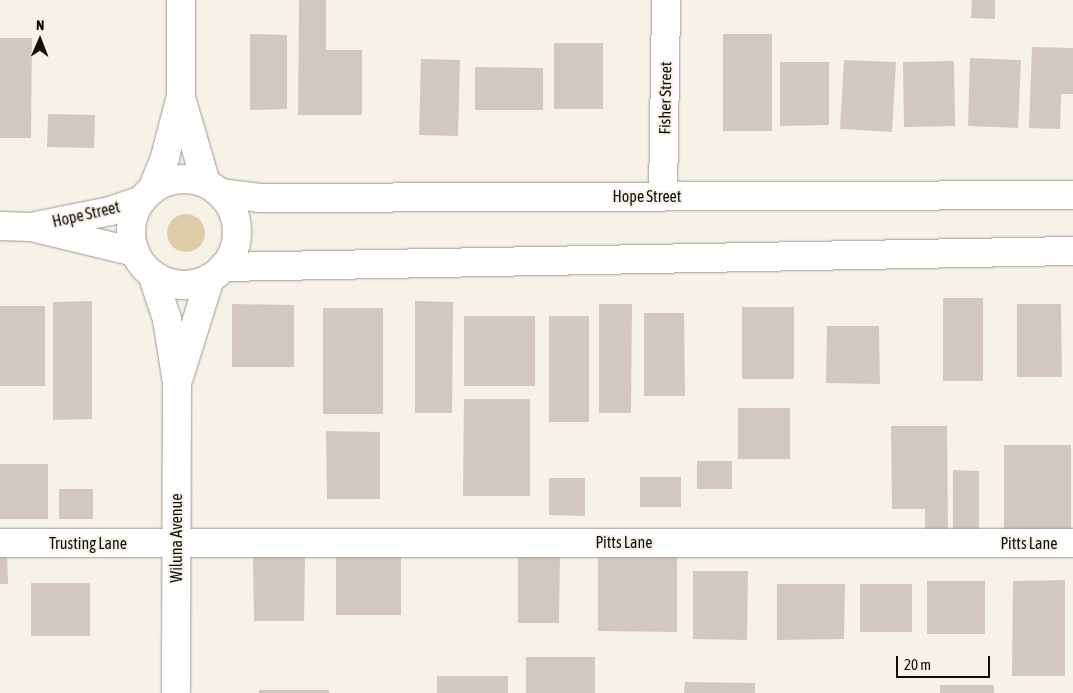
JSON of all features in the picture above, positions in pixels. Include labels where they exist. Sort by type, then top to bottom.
[{"type":"street","points":[[181,0],[181,96],[166,157],[131,226],[135,252],[152,274],[180,284],[216,273],[1073,251]]},
{"type":"street","name":"Fisher Street","points":[[664,196],[666,0]]},
{"type":"street","points":[[181,96],[213,188]]},
{"type":"street","points":[[147,195],[169,181],[188,179],[213,188],[230,203],[237,230],[236,243],[216,273]]},
{"type":"street","name":"Hope Street","points":[[213,188],[258,198],[1073,195]]},
{"type":"street","name":"Hope Street","points":[[31,227],[110,211],[147,195]]},
{"type":"street","name":"Hope Street","points":[[0,226],[31,227],[135,252]]},
{"type":"street","name":"Wiluna Avenue","points":[[177,383],[216,273]]},
{"type":"street","name":"Wiluna Avenue","points":[[152,274],[167,319],[177,383],[176,693]]},
{"type":"street","name":"Pitts Lane","points":[[176,542],[1073,543]]},
{"type":"street","name":"Trusting Lane","points":[[0,543],[176,542]]},
{"type":"shaded area","points":[[186,214],[200,219],[205,233],[200,247],[186,252],[172,247],[167,233],[172,219]]},
{"type":"building","points":[[299,0],[326,0],[326,50],[362,50],[362,115],[298,115]]},
{"type":"building","points":[[972,0],[995,0],[995,19],[971,18]]},
{"type":"building","points":[[250,34],[287,35],[287,109],[250,110]]},
{"type":"building","points":[[723,34],[772,34],[772,131],[723,131]]},
{"type":"building","points":[[0,38],[32,38],[31,138],[0,138]]},
{"type":"building","points":[[554,43],[603,43],[603,109],[554,109]]},
{"type":"building","points":[[1032,47],[1073,48],[1073,94],[1061,94],[1060,129],[1029,128]]},
{"type":"building","points":[[970,58],[1021,60],[1018,128],[968,126]]},
{"type":"building","points":[[421,59],[460,60],[458,136],[419,135]]},
{"type":"building","points":[[844,60],[896,62],[892,132],[840,129]]},
{"type":"building","points":[[954,61],[955,126],[904,127],[903,62]]},
{"type":"building","points":[[780,62],[829,62],[829,125],[780,126]]},
{"type":"building","points":[[475,67],[543,68],[543,110],[475,110]]},
{"type":"building","points":[[48,114],[95,115],[94,148],[47,147]]},
{"type":"building","points":[[943,298],[983,298],[983,381],[943,381]]},
{"type":"building","points":[[92,301],[92,419],[53,420],[53,302]]},
{"type":"building","points":[[415,301],[453,302],[452,413],[415,413]]},
{"type":"building","points":[[232,304],[294,305],[294,367],[232,367]]},
{"type":"building","points":[[599,304],[632,304],[631,413],[599,413]]},
{"type":"building","points":[[1017,304],[1061,304],[1062,377],[1017,377]]},
{"type":"building","points":[[0,306],[45,306],[45,386],[0,386]]},
{"type":"building","points":[[742,307],[794,307],[794,379],[742,379]]},
{"type":"building","points":[[323,308],[383,308],[383,414],[323,414]]},
{"type":"building","points":[[644,313],[684,313],[685,396],[644,396]]},
{"type":"building","points":[[464,316],[535,316],[535,386],[464,386]]},
{"type":"building","points":[[549,316],[589,316],[589,422],[549,422]]},
{"type":"building","points":[[827,326],[879,326],[880,384],[826,383]]},
{"type":"building","points":[[464,399],[530,399],[530,496],[463,496]]},
{"type":"building","points":[[738,408],[790,408],[790,459],[738,459]]},
{"type":"building","points":[[891,426],[947,426],[948,531],[925,531],[925,509],[892,509]]},
{"type":"building","points":[[326,431],[380,432],[380,499],[327,499]]},
{"type":"building","points":[[1004,445],[1071,445],[1071,530],[1004,530]]},
{"type":"building","points":[[697,461],[732,461],[732,489],[697,489]]},
{"type":"building","points":[[0,464],[48,464],[48,519],[0,519]]},
{"type":"building","points":[[953,470],[979,471],[979,531],[953,531]]},
{"type":"building","points":[[640,477],[681,477],[681,507],[640,507]]},
{"type":"building","points":[[549,478],[585,478],[585,516],[549,515]]},
{"type":"building","points":[[59,489],[93,489],[93,519],[59,519]]},
{"type":"building","points":[[598,551],[677,551],[677,632],[598,631]]},
{"type":"building","points":[[0,552],[7,552],[8,584],[0,584]]},
{"type":"building","points":[[253,553],[305,553],[304,621],[254,621]]},
{"type":"building","points":[[518,555],[560,556],[559,623],[518,623]]},
{"type":"building","points":[[336,556],[401,556],[401,615],[336,615]]},
{"type":"building","points":[[693,571],[748,571],[747,640],[693,639]]},
{"type":"building","points":[[1065,580],[1065,676],[1012,676],[1013,581]]},
{"type":"building","points":[[927,581],[985,581],[985,634],[927,634]]},
{"type":"building","points":[[31,583],[90,583],[90,636],[31,636]]},
{"type":"building","points":[[777,584],[845,584],[844,639],[777,640]]},
{"type":"building","points":[[860,584],[912,584],[912,632],[860,632]]},
{"type":"building","points":[[526,657],[595,657],[595,693],[526,693]]},
{"type":"building","points":[[437,676],[508,676],[508,693],[437,693]]},
{"type":"building","points":[[685,682],[755,683],[755,693],[684,693]]},
{"type":"building","points":[[940,685],[994,685],[994,693],[940,693]]},
{"type":"building","points":[[259,690],[329,690],[329,693],[259,693]]}]
